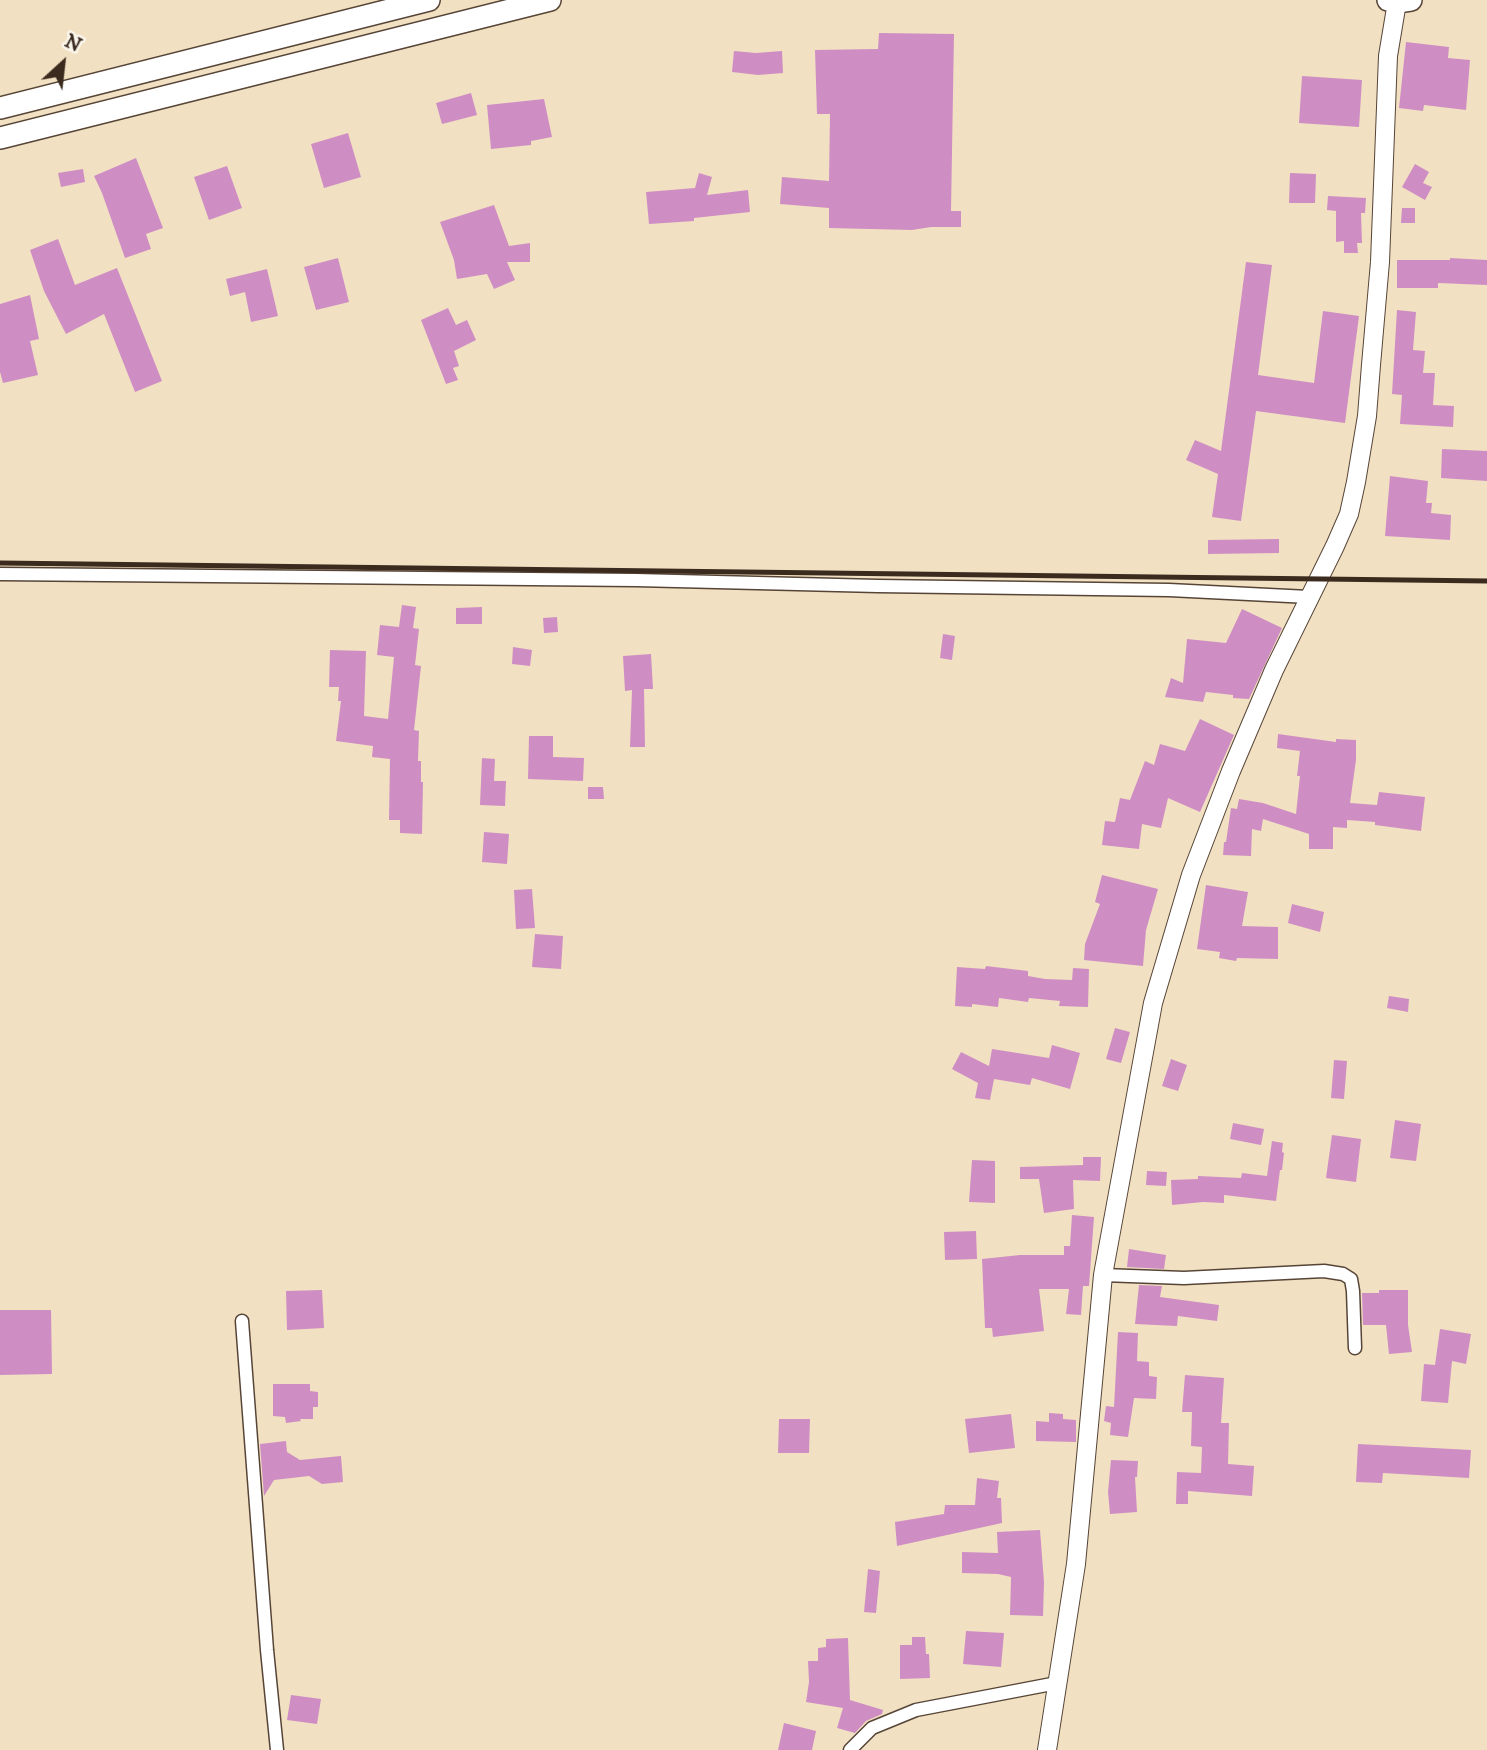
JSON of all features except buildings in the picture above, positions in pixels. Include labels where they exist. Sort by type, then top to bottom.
[{"type":"highway","points":[[0,108],[429,0]]},
{"type":"highway","points":[[0,138],[550,0]]},
{"type":"main road","points":[[1046,1750],[1076,1564],[1103,1275],[1153,1003],[1191,875],[1231,771],[1274,670],[1349,514],[1356,482],[1367,416],[1380,262],[1388,56],[1399,1]]},
{"type":"street","points":[[0,575],[636,580],[1156,590],[1309,597]]},
{"type":"street","points":[[1103,1275],[1184,1278],[1324,1271],[1343,1274],[1351,1279],[1353,1291],[1355,1348]]},
{"type":"street","points":[[242,1321],[277,1750]]},
{"type":"street","points":[[850,1750],[872,1728],[916,1710],[1057,1683]]},
{"type":"railway","points":[[0,563],[1487,581]]}]
